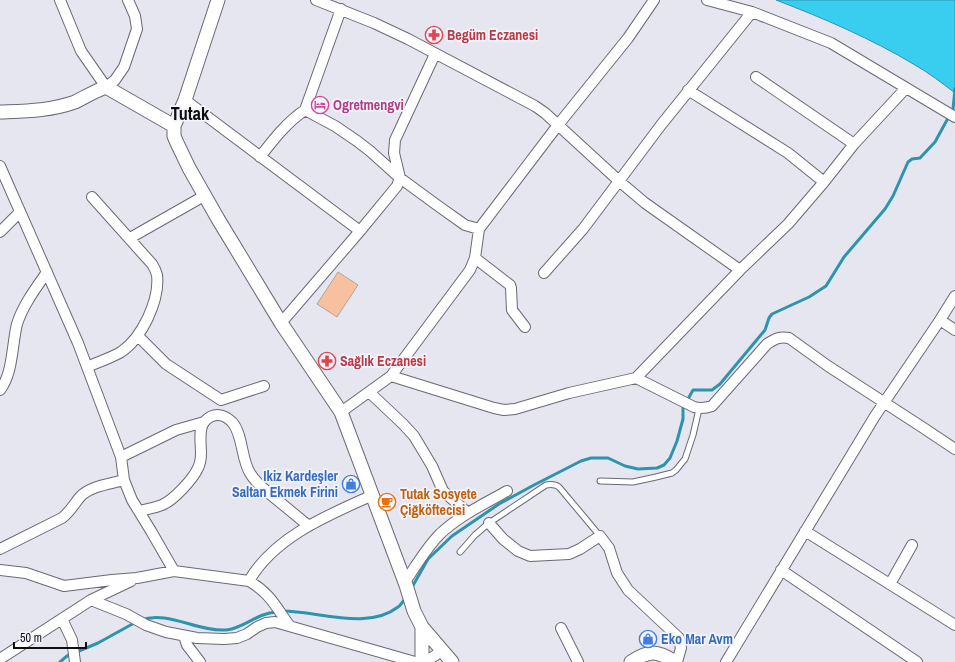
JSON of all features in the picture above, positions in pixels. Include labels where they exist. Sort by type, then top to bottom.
[{"type":"main road","points":[[218,0],[185,100],[174,126],[174,136],[204,196],[281,323],[341,412],[406,583],[414,611],[422,627],[452,662]]},
{"type":"main road","points":[[0,112],[33,111],[54,108],[75,102],[106,87],[174,126]]},
{"type":"main road","points":[[422,627],[423,662]]},
{"type":"main road","points":[[631,662],[638,657],[652,652],[665,655],[676,662]]},
{"type":"street","points":[[60,0],[81,51],[106,87],[115,80],[124,67],[137,29],[135,16],[128,0]]},
{"type":"street","points":[[316,0],[374,23],[535,106],[645,203],[740,270]]},
{"type":"street","points":[[341,412],[391,376],[470,270],[475,258],[479,229],[558,125],[628,38],[654,0]]},
{"type":"street","points":[[707,0],[752,12],[831,43],[955,117]]},
{"type":"street","points":[[260,157],[280,132],[305,110],[341,9]]},
{"type":"street","points":[[544,273],[578,236],[688,90],[752,12]]},
{"type":"street","points":[[376,156],[382,154],[395,140],[435,54]]},
{"type":"street","points":[[756,77],[854,144]]},
{"type":"street","points":[[391,376],[504,410],[515,409],[569,393],[636,378],[740,270],[788,224],[854,144],[906,88]]},
{"type":"street","points":[[688,90],[788,153],[824,182]]},
{"type":"street","points":[[185,100],[360,231]]},
{"type":"street","points":[[305,110],[335,126],[376,156],[400,178],[465,225],[479,229]]},
{"type":"street","points":[[281,323],[391,195],[400,178],[394,153],[395,140]]},
{"type":"street","points":[[0,166],[78,342],[121,457],[124,480],[132,500],[174,571]]},
{"type":"street","points":[[130,238],[204,196]]},
{"type":"street","points":[[87,367],[120,352],[131,344],[138,336],[152,307],[156,292],[157,274],[152,264],[92,197]]},
{"type":"street","points":[[0,232],[20,212]]},
{"type":"street","points":[[475,258],[510,285],[512,310],[525,327]]},
{"type":"street","points":[[0,390],[8,373],[18,322],[30,297],[47,272]]},
{"type":"street","points":[[726,662],[884,402],[955,296]]},
{"type":"street","points":[[940,320],[955,330]]},
{"type":"street","points":[[138,336],[166,364],[221,400]]},
{"type":"street","points":[[636,378],[696,408],[712,406],[767,344],[782,337],[789,338],[828,366],[955,449]]},
{"type":"street","points":[[221,400],[264,386]]},
{"type":"street","points":[[369,392],[414,436],[432,466],[444,491],[468,513]]},
{"type":"street","points":[[220,414],[221,400]]},
{"type":"street","points":[[121,457],[176,430],[204,422],[214,415],[220,414],[225,416],[233,423],[238,433],[245,463],[251,475],[261,486],[309,526]]},
{"type":"street","points":[[139,511],[163,504],[174,498],[195,474],[199,468],[200,440],[204,422]]},
{"type":"street","points":[[0,549],[67,515],[81,496],[88,491],[124,480]]},
{"type":"street","points":[[406,583],[428,548],[452,524],[468,513],[507,491]]},
{"type":"street","points":[[249,582],[261,562],[274,550],[309,526],[336,511],[372,495]]},
{"type":"street","points":[[489,523],[503,539],[518,551],[530,556],[569,554],[600,536],[609,548],[617,573],[628,590],[679,638],[681,648],[676,662]]},
{"type":"street","points":[[805,531],[955,625]]},
{"type":"street","points":[[890,584],[912,545]]},
{"type":"street","points":[[0,570],[26,573],[64,586],[136,578],[174,571],[249,582],[259,587],[275,603],[286,621]]},
{"type":"street","points":[[781,570],[917,662]]},
{"type":"street","points":[[0,659],[92,600],[136,578]]},
{"type":"street","points":[[92,600],[126,614],[146,625],[184,636],[224,639],[237,638],[266,623],[286,621],[415,662]]},
{"type":"street","points":[[62,619],[72,640],[75,662]]},
{"type":"street","points":[[561,628],[578,662]]},
{"type":"street","points":[[184,636],[187,645],[200,662]]},
{"type":"street","points":[[423,662],[442,651]]},
{"type":"lane","points":[[600,480],[633,482],[656,478],[672,473],[676,470],[682,463],[693,435],[696,408]]},
{"type":"lane","points":[[460,552],[475,535],[489,523],[546,485],[553,484],[559,488],[600,536]]},
{"type":"water","points":[[776,0],[955,0],[955,93],[925,71],[882,46]]},
{"type":"building","points":[[338,272],[358,285],[337,317],[317,304]]},
{"type":"waterway","points":[[411,589],[428,559],[452,536],[499,504],[581,461],[591,458],[608,458],[625,466],[638,469],[657,468],[664,465],[670,458],[677,441],[683,419],[683,408],[693,390],[712,390],[720,384],[765,330],[772,314],[809,297],[826,286],[844,257],[885,209],[893,196],[908,162],[912,159],[920,158],[935,142],[953,109],[955,89]]},
{"type":"waterway","points":[[283,611],[342,618],[372,618],[386,614],[398,607],[406,597]]},
{"type":"waterway","points":[[141,620],[151,618],[172,619],[205,628],[226,630],[233,629],[263,615],[277,612]]},
{"type":"waterway","points":[[60,662],[67,656],[98,643],[136,622]]},
{"type":"place","name":"Begüm Eczanesi","points":[[434,35]]},
{"type":"place","name":"Ogretmengvi","points":[[320,105]]},
{"type":"place","name":"Sağlık Eczanesi","points":[[327,361]]},
{"type":"place","name":"Ikiz Kardeşler Saltan Ekmek Firini","points":[[351,484]]},
{"type":"place","name":"Tutak Sosyete Çiğköftecisi","points":[[387,502]]},
{"type":"place","name":"Eko Mar Avm","points":[[648,639]]},
{"type":"district","name":"Tutak","points":[[190,114]]}]
